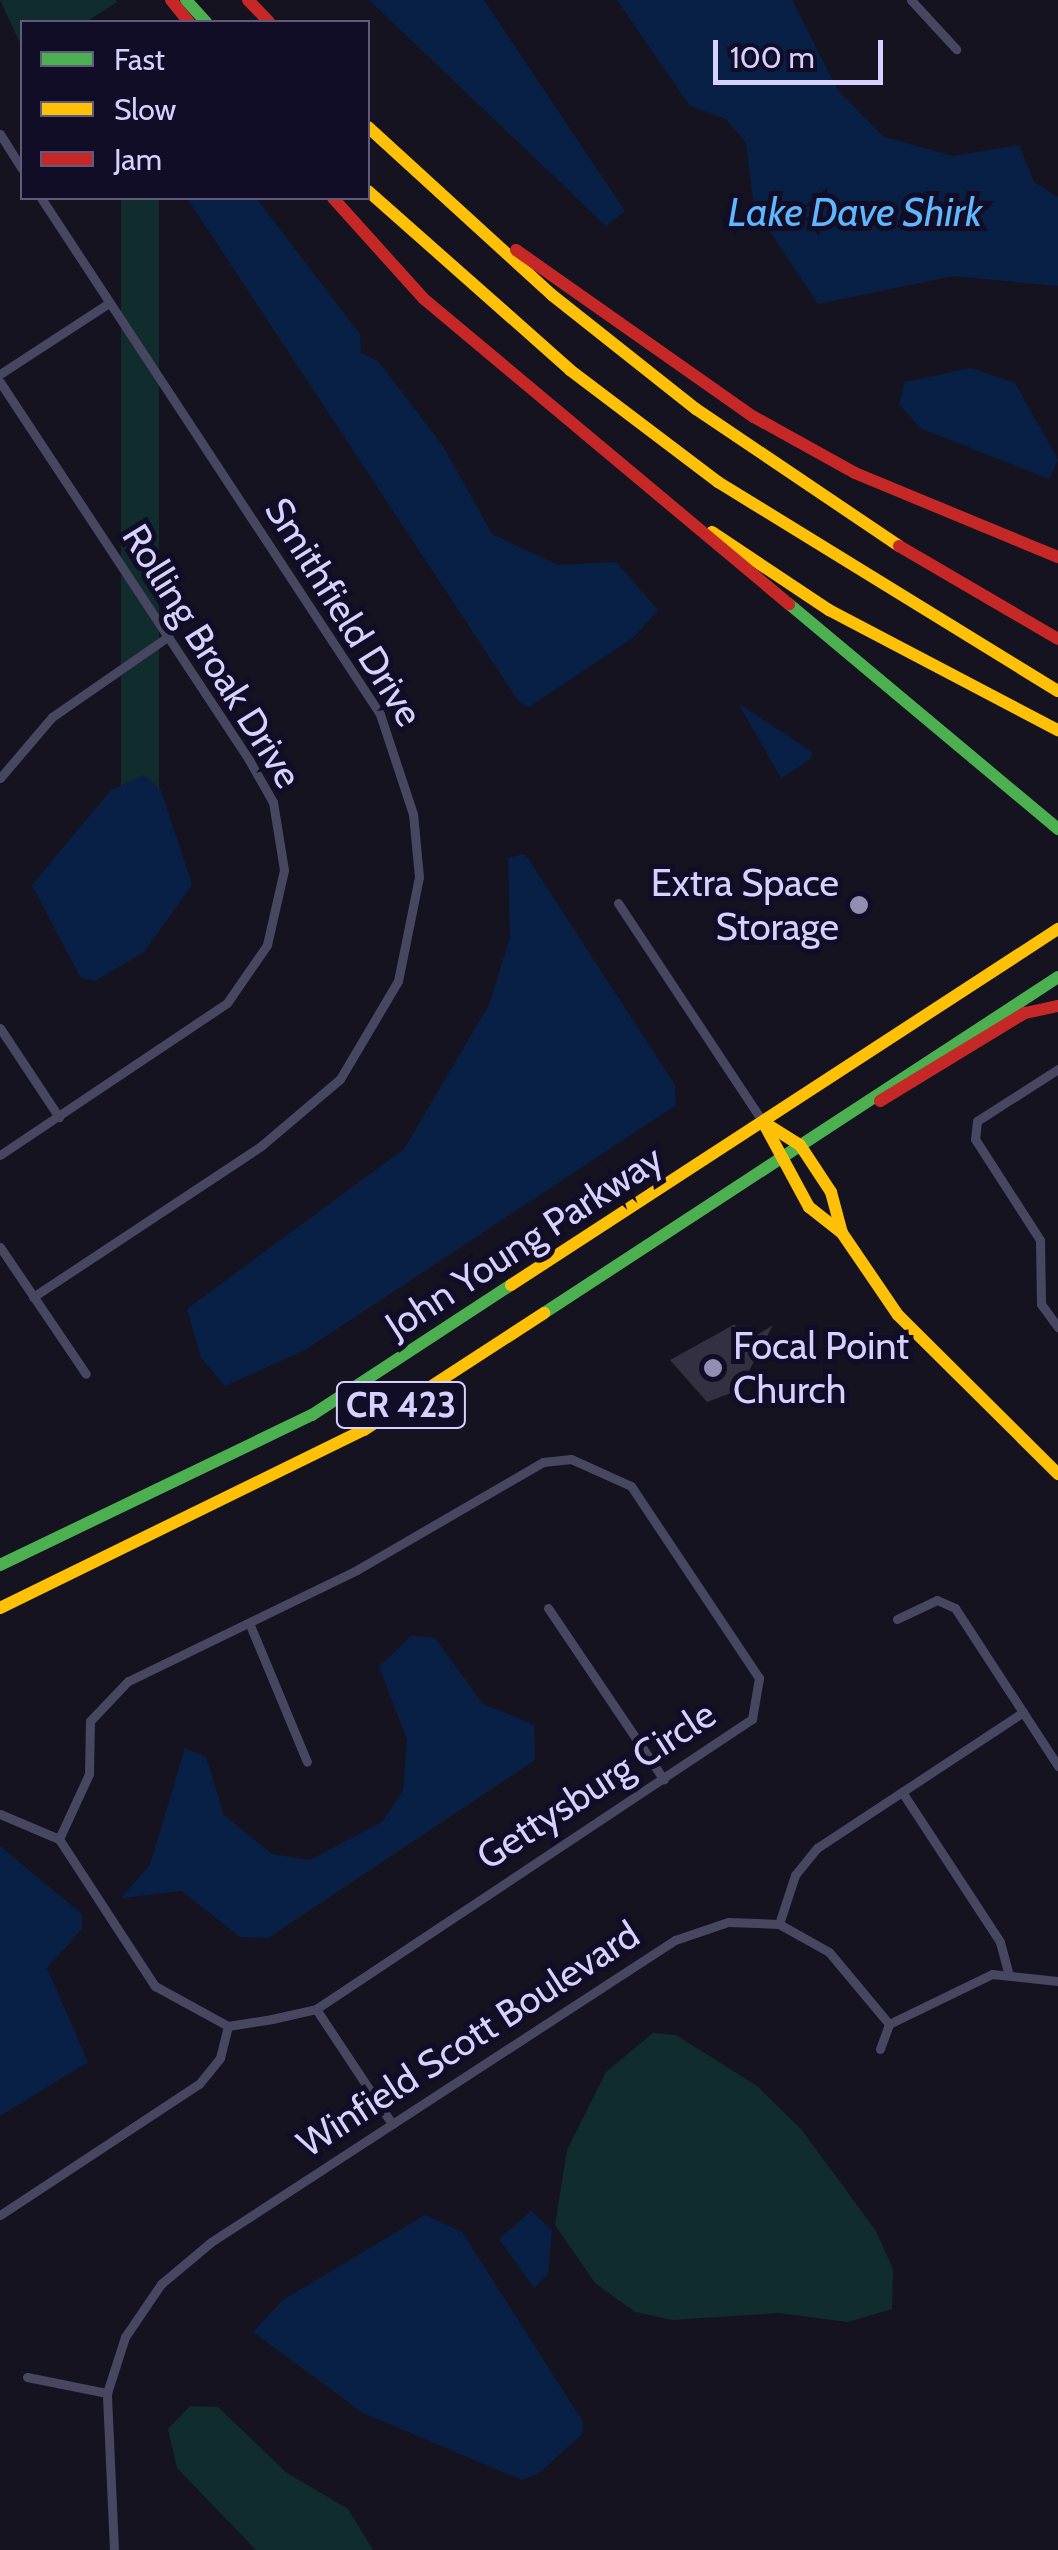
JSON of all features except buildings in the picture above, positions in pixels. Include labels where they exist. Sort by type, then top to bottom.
[{"type":"main road","points":[[171,0],[187,20]]},
{"type":"main road","points":[[186,0],[204,20]]},
{"type":"main road","points":[[248,0],[266,20]]},
{"type":"main road","points":[[370,126],[513,248],[754,417],[855,473],[1058,557]]},
{"type":"main road","points":[[370,126],[552,296],[684,400],[845,514],[1058,639]]},
{"type":"main road","points":[[370,193],[522,331],[706,473],[860,577],[1058,691]]},
{"type":"main road","points":[[335,200],[424,299],[650,492],[1058,829]]},
{"type":"main road","points":[[650,492],[829,610],[1058,730]]},
{"type":"main road","name":"John Young Parkway","points":[[0,1564],[312,1415],[1058,929]]},
{"type":"main road","name":"John Young Parkway","points":[[0,1608],[364,1430],[1058,977]]},
{"type":"main road","points":[[852,1111],[904,1092],[1025,1013],[1058,1006]]},
{"type":"main road","points":[[763,1122],[800,1146],[831,1192],[842,1233]]},
{"type":"main road","points":[[763,1122],[778,1159],[810,1207],[842,1233],[946,1369],[1058,1474]]},
{"type":"street","points":[[911,0],[956,50]]},
{"type":"street","points":[[0,134],[20,166]]},
{"type":"street","name":"Smithfield Drive","points":[[33,1297],[260,1146],[340,1079],[398,982],[419,877],[405,780],[380,714],[42,200]]},
{"type":"street","points":[[0,378],[109,303]]},
{"type":"street","name":"Rolling Broak Drive","points":[[0,378],[273,802],[284,870],[278,914],[228,1003],[0,1155]]},
{"type":"street","points":[[0,778],[52,717],[169,636]]},
{"type":"street","points":[[618,903],[763,1122]]},
{"type":"street","points":[[0,1028],[59,1117]]},
{"type":"street","points":[[1058,1069],[978,1121],[975,1140],[1040,1240],[1041,1304],[1058,1328]]},
{"type":"street","points":[[0,1248],[86,1374]]},
{"type":"street","name":"Gettysburg Circle","points":[[59,1838],[79,1810],[90,1721],[104,1702],[128,1682],[250,1625],[516,1472],[571,1459],[632,1486],[758,1678],[752,1719],[316,2008],[228,2026]]},
{"type":"street","points":[[897,1619],[947,1601],[1058,1766]]},
{"type":"street","points":[[548,1608],[664,1780]]},
{"type":"street","points":[[250,1625],[307,1762]]},
{"type":"street","points":[[779,1924],[804,1860],[1023,1712]]},
{"type":"street","points":[[902,1792],[1000,1942],[1008,1971]]},
{"type":"street","points":[[0,1814],[59,1838],[155,1986],[228,2026],[199,2084],[0,2216]]},
{"type":"street","name":"Winfield Scott Boulevard","points":[[114,2550],[107,2393],[141,2309],[182,2263],[676,1940],[728,1922],[779,1924],[829,1952],[889,2024]]},
{"type":"street","points":[[880,2049],[889,2024],[1008,1971],[1058,1981]]},
{"type":"street","points":[[316,2008],[392,2124]]},
{"type":"street","points":[[27,2378],[107,2393]]},
{"type":"green space","points":[[0,0],[117,2],[89,20],[20,20],[20,43]]},
{"type":"green space","points":[[121,200],[159,200],[159,881],[121,881]]},
{"type":"green space","points":[[653,2033],[676,2035],[757,2086],[801,2129],[876,2231],[893,2269],[892,2309],[848,2322],[778,2313],[673,2320],[635,2312],[595,2283],[555,2225],[567,2150],[606,2072]]},
{"type":"green space","points":[[190,2406],[218,2407],[287,2473],[348,2509],[373,2550],[256,2550],[177,2468],[168,2429]]},
{"type":"water","points":[[369,0],[484,0],[625,211],[606,226]]},
{"type":"water","name":"Lake Dave Shirk","points":[[617,0],[792,0],[837,89],[884,137],[953,156],[1019,145],[1034,182],[1058,197],[1058,286],[953,276],[818,304],[754,207],[746,143],[726,119],[690,106]]},
{"type":"water","points":[[188,200],[258,200],[360,334],[361,353],[378,361],[443,446],[492,534],[558,565],[616,562],[658,610],[634,637],[529,707],[519,702]]},
{"type":"water","points":[[971,368],[1015,383],[1058,460],[1049,479],[920,428],[899,404],[905,382]]},
{"type":"water","points":[[738,703],[812,752],[811,759],[781,778]]},
{"type":"water","points":[[144,775],[161,790],[192,885],[144,952],[95,981],[80,977],[32,885],[111,790]]},
{"type":"water","points":[[525,854],[675,1085],[676,1105],[305,1350],[225,1386],[201,1358],[187,1309],[404,1149],[489,1005],[510,937],[508,858]]},
{"type":"water","points":[[411,1636],[435,1638],[483,1704],[534,1725],[535,1760],[268,1938],[240,1937],[182,1891],[121,1898],[150,1865],[185,1748],[206,1757],[224,1815],[272,1854],[310,1860],[382,1822],[403,1791],[407,1739],[379,1667]]},
{"type":"water","points":[[0,1846],[82,1914],[82,1929],[47,1968],[88,2062],[0,2116]]},
{"type":"water","points":[[531,2211],[552,2230],[548,2274],[534,2288],[499,2239]]},
{"type":"water","points":[[425,2215],[462,2232],[583,2422],[582,2434],[539,2473],[522,2480],[363,2413],[253,2332],[283,2300]]},
{"type":"traffic: fast","points":[[186,0],[204,20]]},
{"type":"traffic: fast","points":[[789,604],[1058,829]]},
{"type":"traffic: fast","points":[[544,1313],[1058,977]]},
{"type":"traffic: fast","points":[[0,1565],[312,1415],[511,1285]]},
{"type":"traffic: slow","points":[[370,129],[552,295],[696,409],[899,546]]},
{"type":"traffic: slow","points":[[370,193],[570,370],[718,482],[1058,691]]},
{"type":"traffic: slow","points":[[712,532],[829,610],[1058,730]]},
{"type":"traffic: slow","points":[[511,1285],[1058,929]]},
{"type":"traffic: slow","points":[[763,1122],[809,1207],[842,1233],[898,1315],[1058,1474]]},
{"type":"traffic: slow","points":[[765,1123],[800,1145],[831,1192],[842,1233]]},
{"type":"traffic: slow","points":[[0,1608],[364,1430],[544,1313]]},
{"type":"traffic: jam","points":[[171,0],[187,20]]},
{"type":"traffic: jam","points":[[248,0],[267,20]]},
{"type":"traffic: jam","points":[[335,200],[424,299],[789,604]]},
{"type":"traffic: jam","points":[[516,250],[754,417],[855,473],[1058,557]]},
{"type":"traffic: jam","points":[[899,546],[1058,639]]},
{"type":"traffic: jam","points":[[880,1101],[1025,1013],[1058,1006]]},
{"type":"place","name":"Extra Space Storage","points":[[859,905]]},
{"type":"place","name":"Focal Point Church","points":[[713,1368]]}]
